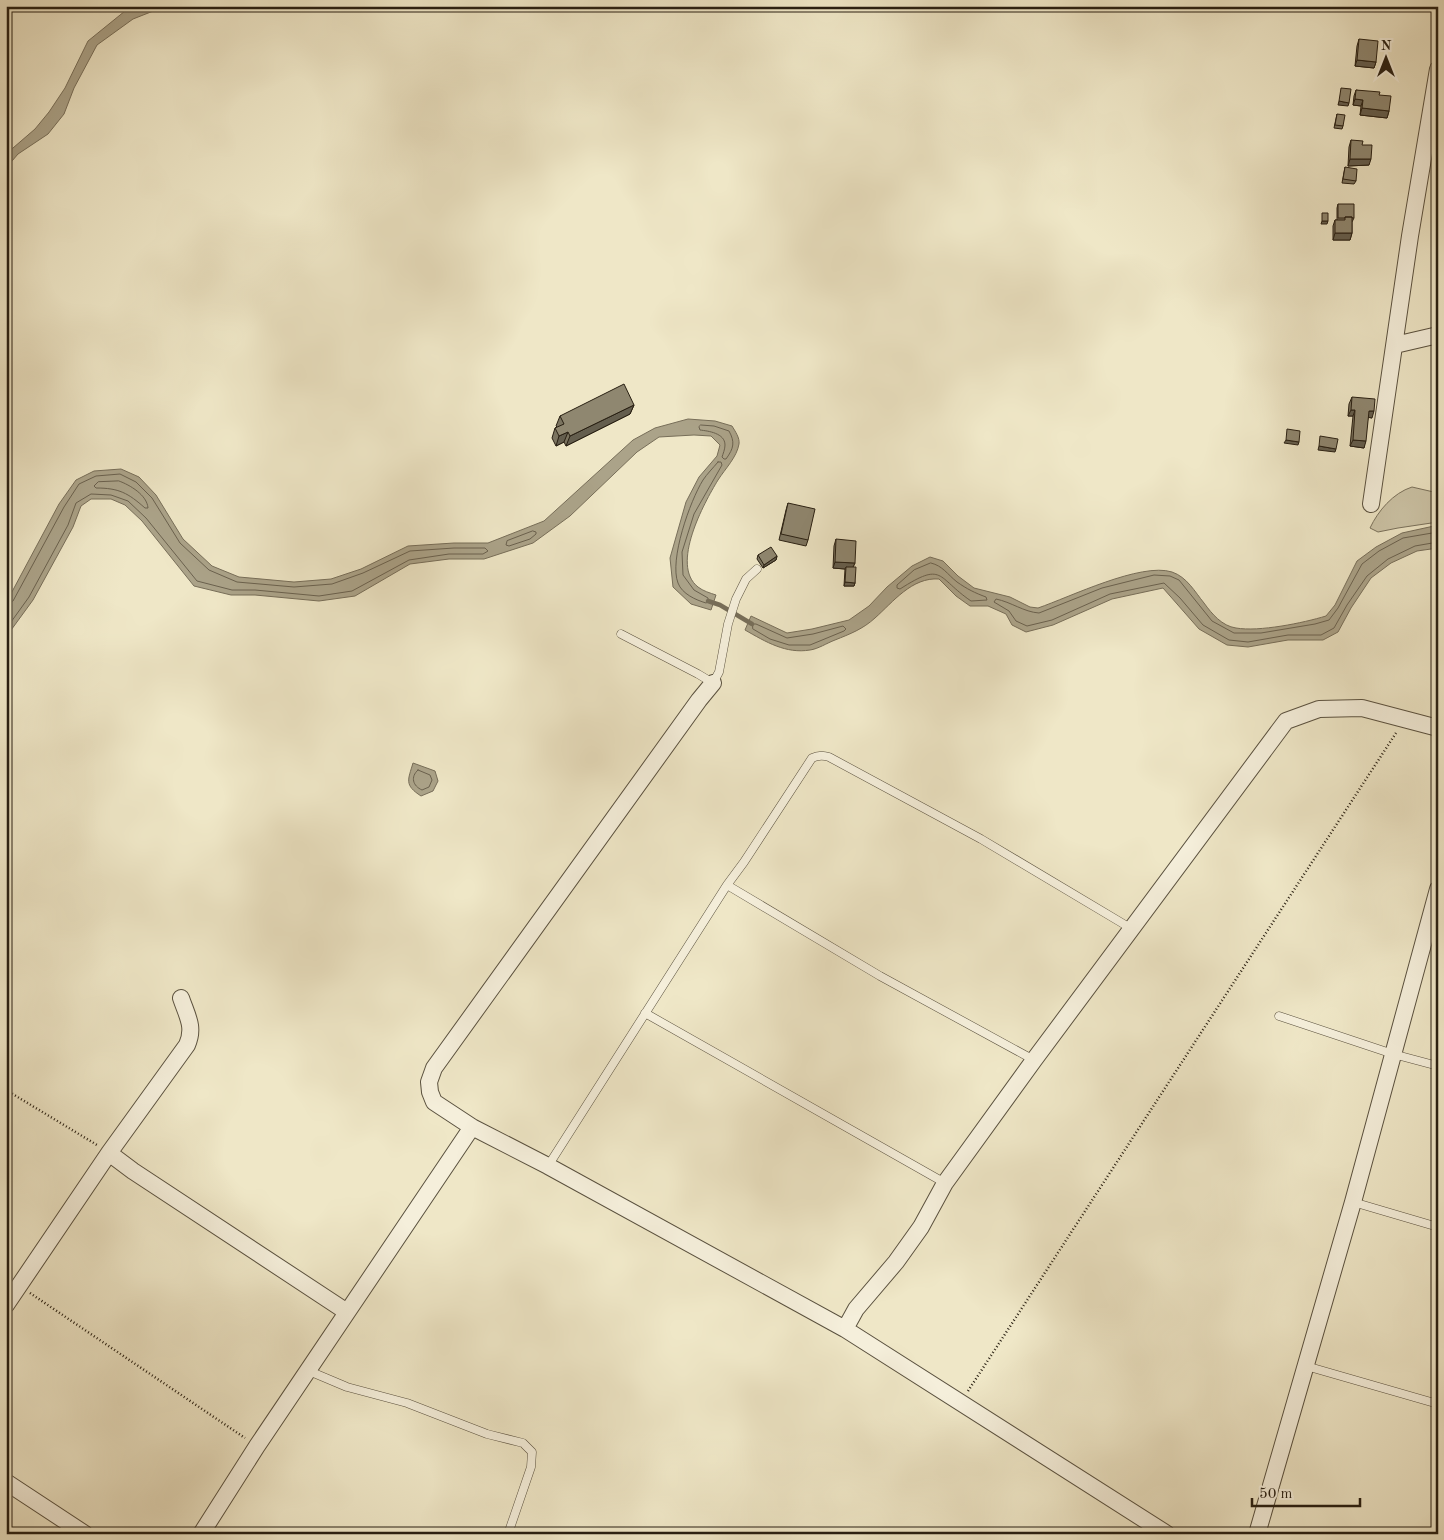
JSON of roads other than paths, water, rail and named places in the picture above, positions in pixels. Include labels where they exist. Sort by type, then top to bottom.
[{"type":"street","points":[[1371,504],[1438,69]]},
{"type":"street","points":[[1395,345],[1438,335]]},
{"type":"street","points":[[713,683],[434,1068],[429,1082],[434,1102],[472,1127],[548,1166],[845,1329],[1166,1534]]},
{"type":"street","points":[[845,1329],[856,1309],[896,1262],[920,1227],[945,1183],[1034,1060],[1286,721],[1319,709],[1362,708],[1438,728]]},
{"type":"street","points":[[1257,1534],[1353,1202],[1438,889]]},
{"type":"street","points":[[6,1306],[192,1034],[181,998]]},
{"type":"street","points":[[201,1534],[257,1446],[472,1127]]},
{"type":"street","points":[[109,1153],[133,1172],[347,1312]]},
{"type":"street","points":[[6,1482],[85,1534]]},
{"type":"lane","points":[[621,634],[713,683],[719,672],[728,624],[736,600],[746,579],[757,569]]},
{"type":"lane","points":[[548,1166],[727,885],[812,758],[825,755],[981,839],[1132,928]]},
{"type":"lane","points":[[727,885],[880,976],[1034,1060]]},
{"type":"lane","points":[[645,1013],[945,1183]]},
{"type":"lane","points":[[1279,1016],[1393,1054],[1438,1066]]},
{"type":"lane","points":[[1353,1202],[1438,1227]]},
{"type":"lane","points":[[1306,1366],[1438,1404]]},
{"type":"lane","points":[[309,1370],[347,1387],[407,1403],[487,1434],[524,1443],[532,1452],[531,1467],[508,1534]]},
{"type":"water","points":[[139,6],[166,6],[133,19],[97,45],[74,88],[64,114],[48,134],[18,154],[6,168],[6,154],[35,129],[49,112],[65,88],[88,41],[125,11]]},
{"type":"water","points":[[688,419],[715,421],[732,426],[739,442],[738,449],[733,458],[705,503],[692,534],[688,550],[687,564],[690,577],[698,587],[716,595],[711,610],[691,604],[673,587],[670,558],[686,502],[699,477],[717,456],[720,445],[711,436],[694,435],[659,437],[637,452],[570,516],[533,543],[484,559],[449,559],[410,564],[355,596],[319,601],[255,595],[231,595],[194,586],[142,521],[125,505],[111,499],[91,499],[81,506],[73,527],[33,600],[6,637],[6,603],[59,504],[76,480],[94,471],[121,469],[139,477],[156,495],[183,539],[212,566],[239,577],[294,582],[331,579],[361,569],[408,546],[488,543],[544,521],[633,440],[655,428]]},
{"type":"water","points":[[1434,526],[1438,528],[1438,548],[1417,551],[1391,563],[1371,578],[1338,632],[1323,640],[1288,640],[1248,647],[1227,645],[1199,629],[1163,588],[1112,599],[1053,625],[1026,632],[1012,625],[1006,614],[988,606],[970,606],[956,596],[939,579],[929,579],[912,586],[866,625],[813,649],[801,651],[784,649],[768,643],[745,630],[751,616],[787,633],[849,620],[869,606],[887,587],[912,566],[930,557],[943,561],[974,588],[1010,597],[1030,607],[1038,608],[1124,576],[1159,570],[1172,572],[1182,577],[1214,615],[1226,625],[1246,629],[1281,626],[1326,616],[1335,605],[1357,561],[1376,547],[1402,533]]},
{"type":"water","points":[[413,763],[435,771],[438,781],[433,791],[421,796],[412,789],[409,778]]},
{"type":"waterway","points":[[708,601],[720,605],[752,624]]}]
